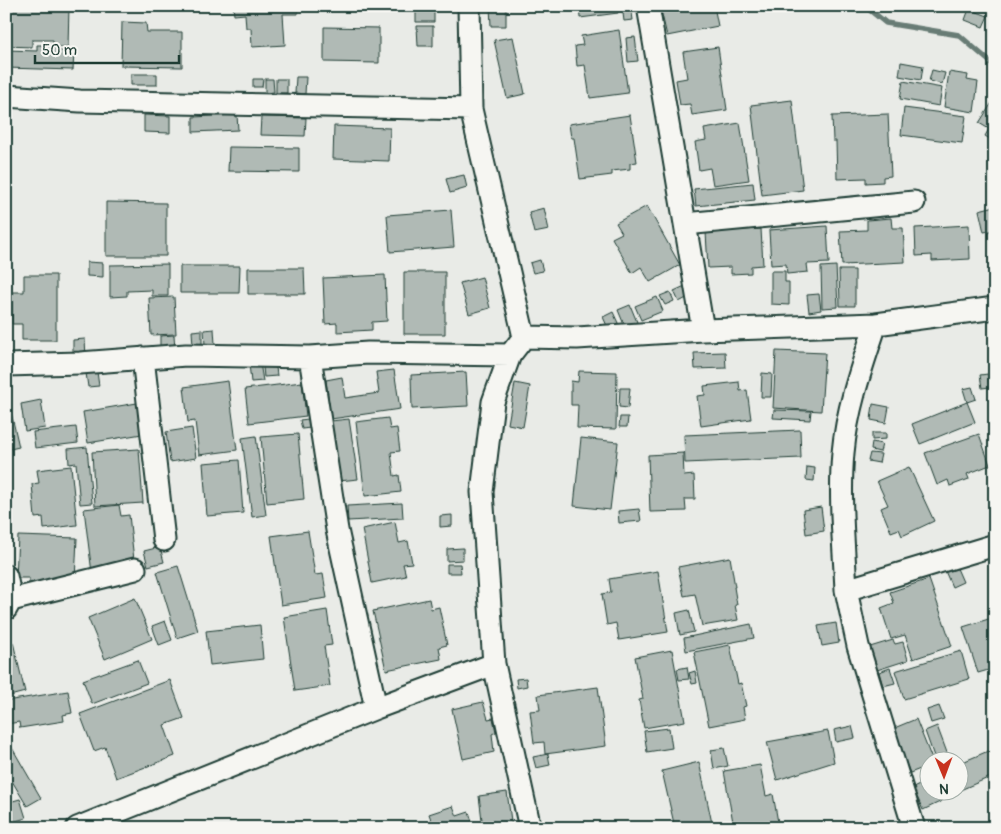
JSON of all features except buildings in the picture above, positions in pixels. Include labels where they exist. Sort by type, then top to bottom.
[{"type":"street","points":[[469,6],[471,109],[524,337]]},
{"type":"street","points":[[648,6],[703,330]]},
{"type":"street","points":[[6,96],[80,101],[471,109]]},
{"type":"street","points":[[685,224],[914,202]]},
{"type":"street","points":[[524,337],[577,338],[703,330],[876,324],[995,308]]},
{"type":"street","points":[[876,324],[852,400],[843,453],[842,519],[846,590],[858,646],[914,828]]},
{"type":"street","points":[[524,337],[510,355],[493,402],[482,492],[494,664],[530,828]]},
{"type":"street","points":[[6,365],[80,363],[186,355],[310,357],[368,353],[510,355]]},
{"type":"street","points":[[310,357],[337,530],[376,708]]},
{"type":"street","points":[[143,358],[164,540]]},
{"type":"street","points":[[846,590],[995,546]]},
{"type":"street","points":[[6,576],[9,604],[135,569]]},
{"type":"street","points":[[77,828],[376,708],[494,664]]},
{"type":"waterway","points":[[865,6],[886,23],[959,35],[995,66]]}]
